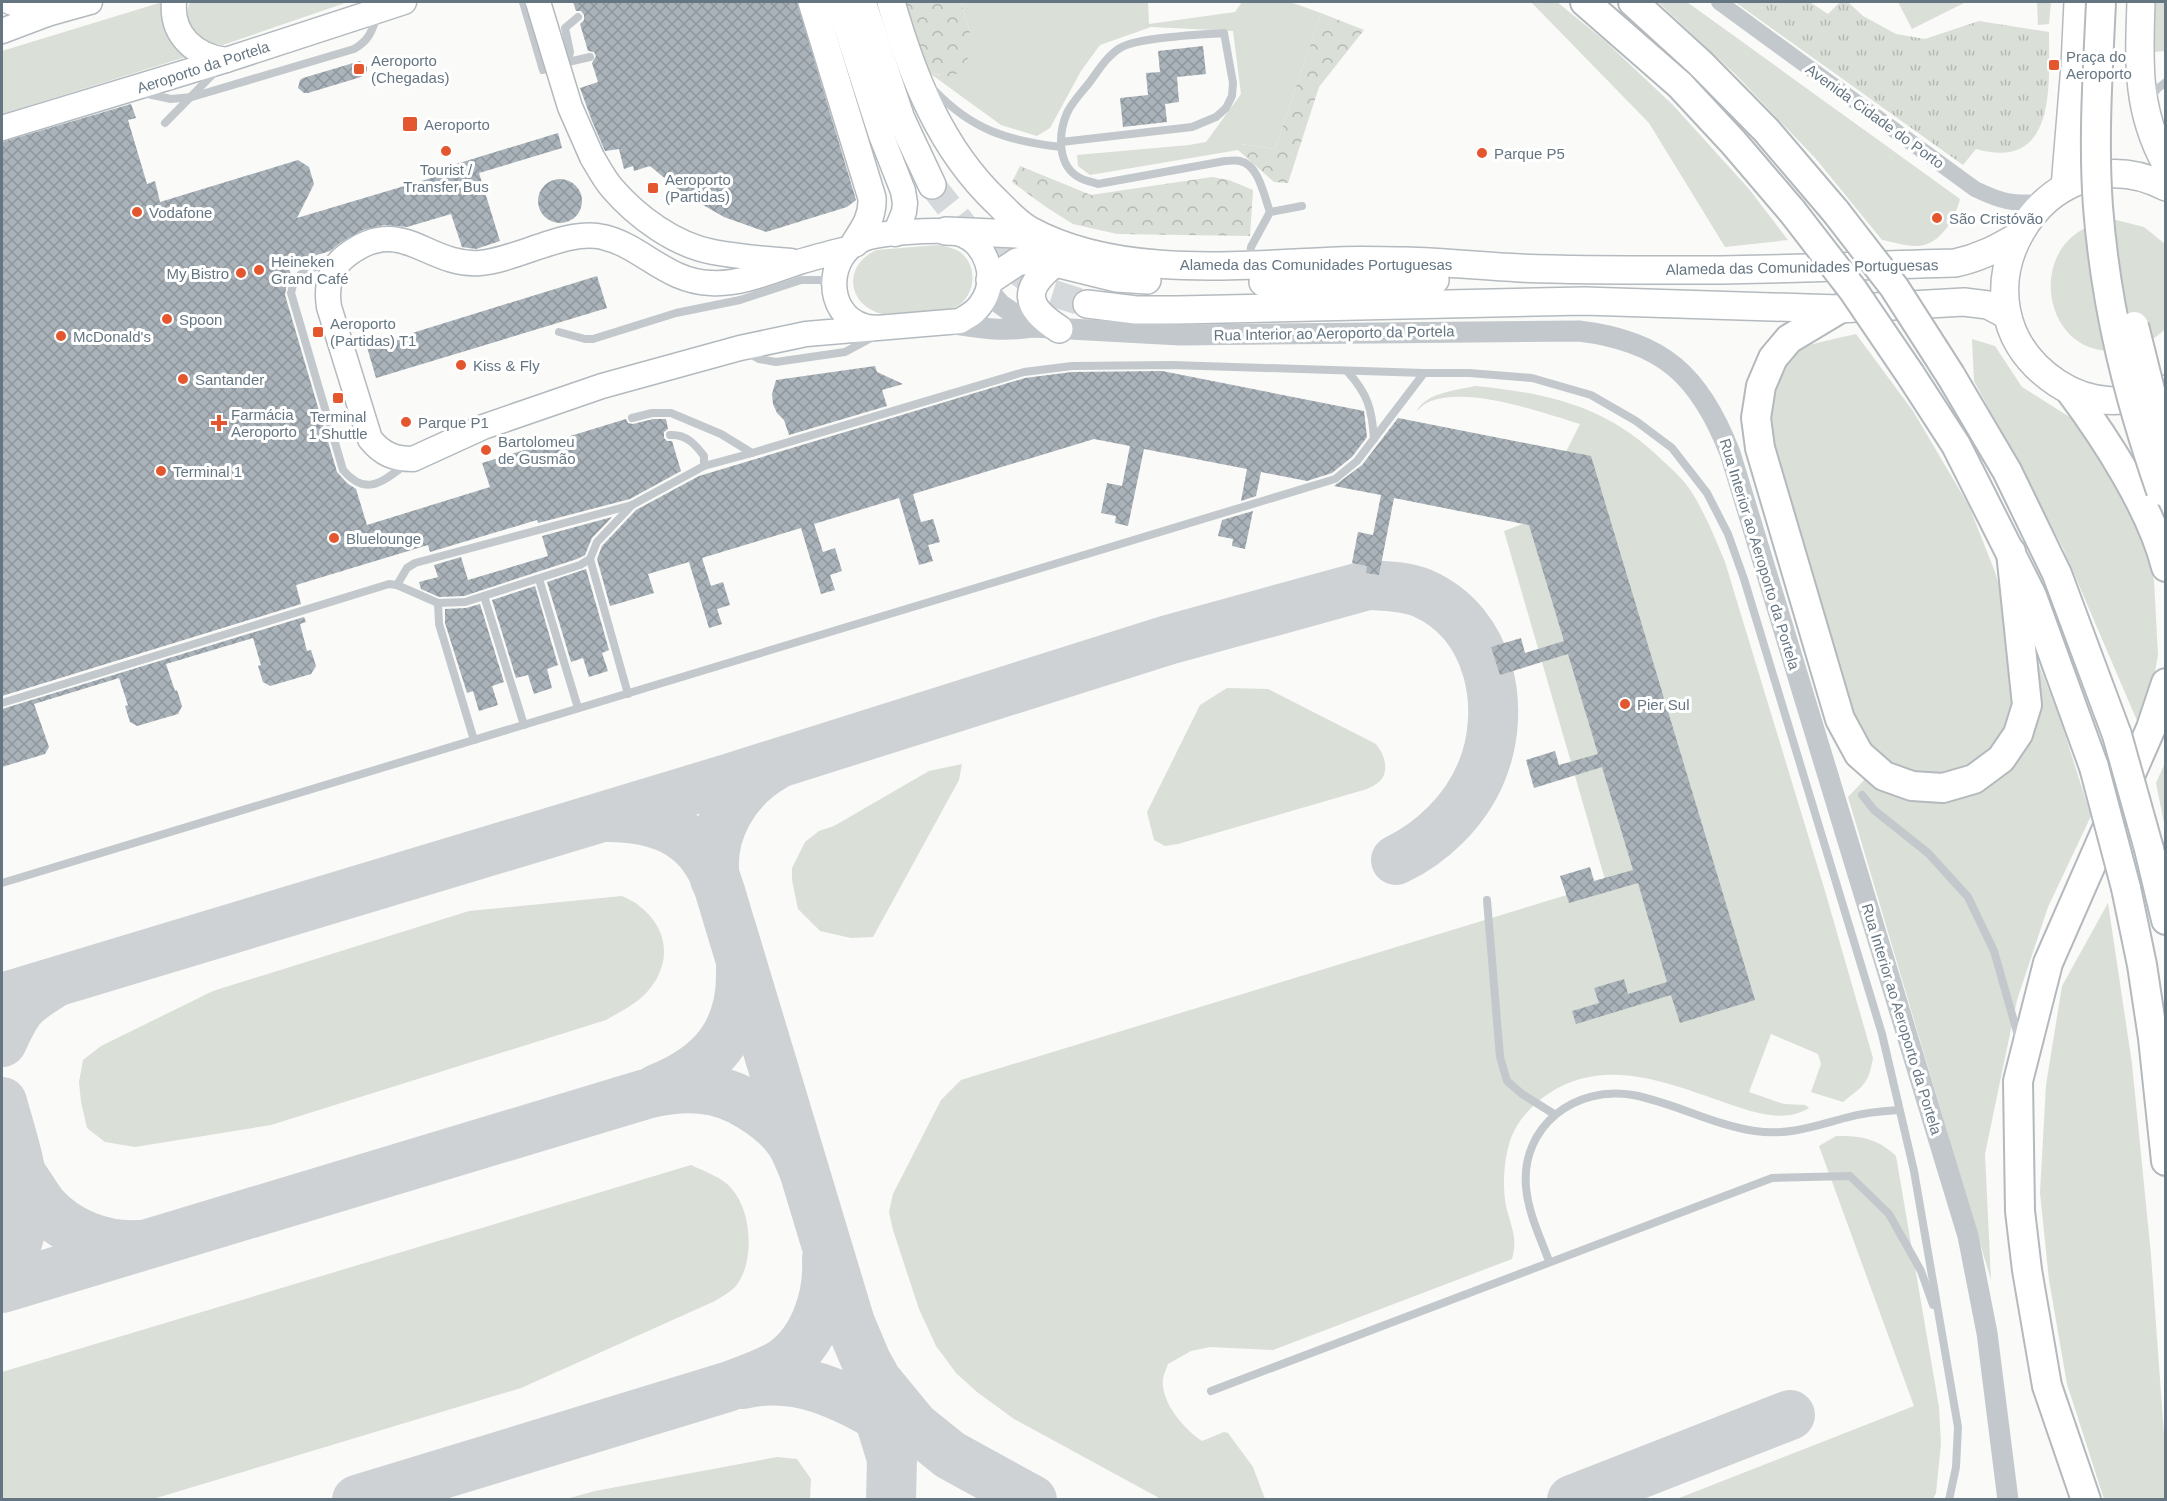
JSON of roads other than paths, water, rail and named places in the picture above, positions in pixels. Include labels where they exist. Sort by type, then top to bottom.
[{"type":"highway","points":[[1585,2],[1680,85],[1733,142],[1791,211],[1852,290],[1956,445],[2011,552],[2032,597],[2094,767],[2126,888],[2142,964],[2152,1028],[2166,1161]]},
{"type":"highway","points":[[1633,2],[1700,63],[1766,130],[1836,212],[1894,287],[1951,376],[2007,471],[2057,574],[2117,735],[2166,920]]},
{"type":"highway","points":[[2101,2],[2097,158],[2098,206],[2105,262],[2112,315],[2123,368],[2139,427],[2163,496]]},
{"type":"highway","points":[[2120,2],[2116,144],[2123,261],[2141,359],[2166,442]]},
{"type":"highway","points":[[1839,309],[1789,339],[1773,358],[1761,386],[1756,418],[1760,448],[1840,719],[1859,754],[1884,776],[1911,786],[1943,788],[1974,779],[2001,759],[2018,734],[2026,705],[2011,552]]},
{"type":"highway","points":[[2071,392],[2098,430],[2137,498],[2161,547],[2166,567]]},
{"type":"highway","points":[[2086,1500],[2047,1386],[2027,1270],[2020,1211],[2018,1081],[2048,963],[2151,728],[2166,683]]},
{"type":"highway","points":[[2088,872],[2155,765],[2166,741]]},
{"type":"main road","points":[[10,2],[47,14]]},
{"type":"main road","points":[[2,31],[47,14],[90,2]]},
{"type":"main road","points":[[174,2],[176,22],[181,35],[200,53],[226,60]]},
{"type":"main road","points":[[538,2],[570,108],[592,157],[612,187],[635,211],[662,231],[682,242],[710,252],[800,262]]},
{"type":"main road","points":[[838,2],[880,135],[903,191],[904,213],[895,234]]},
{"type":"main road","name":"Alameda das Comunidades Portuguesas","points":[[891,2],[919,88],[954,152],[988,194],[1027,229],[1063,255],[1158,264],[1250,266],[1343,261],[1406,261],[1520,268],[1681,270],[1955,263],[1974,259],[1996,250],[2018,236]]},
{"type":"main road","points":[[2066,187],[2078,2]]},
{"type":"main road","points":[[2141,2],[2139,57],[2144,111],[2151,135],[2166,164]]},
{"type":"main road","name":"Aeroporto da Portela","points":[[2,128],[226,60],[390,4]]},
{"type":"main road","points":[[809,4],[848,136],[872,198],[873,208],[868,223],[836,268],[834,288]]},
{"type":"main road","points":[[861,7],[901,119],[932,185]]},
{"type":"main road","points":[[2166,187],[2152,180],[2130,175],[2108,175],[2086,179],[2066,187],[2042,202],[2029,218],[2018,236],[2004,286],[2005,314],[2016,341],[2040,371],[2071,392],[2108,401],[2143,399],[2166,389]]},
{"type":"main road","points":[[946,231],[957,232],[974,242],[987,262],[989,285]]},
{"type":"main road","points":[[413,459],[401,459],[382,452],[370,439],[329,307],[327,290],[335,267],[355,249],[369,242],[396,238],[454,260],[478,264],[565,240],[584,236],[602,236],[620,243],[679,276],[711,284],[748,279],[851,246],[866,238],[946,231],[1017,234],[1116,278],[1236,283],[1435,280],[1533,287],[1584,301]]},
{"type":"main road","points":[[947,323],[960,321],[975,311],[981,304],[989,285],[1017,262],[1063,255]]},
{"type":"main road","points":[[1046,328],[1035,308],[1032,287],[1037,278],[1063,255]]},
{"type":"main road","name":"Rua Interior ao Aeroporto da Portela","points":[[834,288],[841,307],[855,321],[864,326],[884,327]]},
{"type":"main road","points":[[1087,304],[1136,310],[1179,310],[1584,301],[1839,309],[1964,302],[1988,305],[2005,314]]},
{"type":"main road","name":"Rua Interior ao Aeroporto da Portela","points":[[413,459],[483,427],[602,386],[740,348],[806,334],[947,323]]},
{"type":"street","name":"Avenida Cidade do Porto","points":[[1719,2],[1975,189],[2000,201],[2021,204],[2042,202]]},
{"type":"street","points":[[989,285],[1000,304],[1046,328]]},
{"type":"street","name":"Rua Interior ao Aeroporto da Portela","points":[[947,323],[981,329],[1012,331],[1046,328],[1180,334],[1579,331],[1603,334],[1649,349],[1671,363],[1687,378],[1699,392],[1719,424],[1730,453],[1968,1236],[1987,1333],[2008,1500]]},
{"type":"lane","points":[[523,2],[543,70],[590,57]]},
{"type":"lane","points":[[130,90],[171,99],[192,97],[354,49],[364,44],[390,4]]},
{"type":"lane","points":[[568,62],[570,52],[565,28],[578,17]]},
{"type":"lane","points":[[907,56],[938,95],[976,125],[1013,139],[1061,144],[1192,127],[1216,117],[1226,108],[1232,96],[1233,83],[1224,33],[1133,42],[1119,48],[1108,58],[1068,111],[1063,128],[1061,144],[1061,155],[1066,166],[1079,178],[1098,184],[1225,161],[1241,161],[1252,169],[1259,181],[1270,212],[1251,247],[1250,266]]},
{"type":"lane","points":[[165,123],[226,60]]},
{"type":"lane","points":[[2144,111],[2157,89],[2166,82]]},
{"type":"lane","points":[[1270,212],[1302,206]]},
{"type":"lane","points":[[343,258],[299,274],[294,281],[291,293],[344,470],[359,484],[368,486],[385,480],[413,459]]},
{"type":"lane","points":[[559,332],[593,339],[676,313],[740,300],[808,279],[820,280],[834,288]]},
{"type":"lane","points":[[397,585],[407,568],[415,563],[632,505],[704,466],[1024,372],[1072,366],[1180,365],[1469,373],[1532,378],[1592,395],[1636,421],[1672,448],[1707,493],[1728,534],[1744,579],[1882,1034],[1914,1171],[1958,1427],[1956,1467],[1950,1500]]},
{"type":"lane","points":[[1347,371],[1362,387],[1372,415],[1374,439]]},
{"type":"lane","points":[[2,883],[1335,479],[1357,461],[1424,373]]},
{"type":"lane","points":[[632,418],[652,413],[671,413],[721,434],[752,453]]},
{"type":"lane","points":[[670,435],[684,436],[697,446],[704,456],[704,466]]},
{"type":"lane","points":[[628,694],[590,559],[597,542],[632,505]]},
{"type":"lane","points":[[2,703],[360,591],[389,584],[397,585],[438,603],[455,604],[566,571],[590,559]]},
{"type":"lane","points":[[539,579],[578,708]]},
{"type":"lane","points":[[484,596],[524,725]]},
{"type":"lane","points":[[438,603],[439,624],[474,740]]},
{"type":"lane","points":[[1862,795],[1874,810],[1928,853],[1968,897],[1994,951],[2024,1057]]},
{"type":"lane","points":[[1487,900],[1500,1057],[1507,1081],[1522,1094],[1554,1114]]},
{"type":"lane","points":[[1549,1261],[1531,1210],[1526,1186],[1527,1161],[1538,1134],[1554,1114],[1574,1102],[1604,1093],[1633,1095],[1717,1122],[1755,1131],[1785,1133],[1847,1117],[1899,1110]]},
{"type":"lane","points":[[1211,1391],[1772,1178],[1850,1176],[1889,1214],[1921,1271],[1941,1329]]},
{"type":"tunnel","points":[[932,185],[969,232],[1022,275],[1043,290],[1087,304]]},
{"type":"place","name":"Praça do Aeroporto","points":[[2054,65]]},
{"type":"place","name":"Aeroporto (Chegadas)","points":[[359,69]]},
{"type":"place","name":"Aeroporto","points":[[410,124]]},
{"type":"place","name":"Tourist / Transfer Bus","points":[[446,151]]},
{"type":"place","name":"Parque P5","points":[[1482,153]]},
{"type":"place","name":"Aeroporto (Partidas)","points":[[653,188]]},
{"type":"place","name":"Vodafone","points":[[137,212]]},
{"type":"place","name":"São Cristóvão","points":[[1937,218]]},
{"type":"place","name":"Heineken Grand Café","points":[[259,270]]},
{"type":"place","name":"My Bistro","points":[[241,273]]},
{"type":"place","name":"Spoon","points":[[167,319]]},
{"type":"place","name":"Aeroporto (Partidas) T1","points":[[318,332]]},
{"type":"place","name":"McDonald's","points":[[61,336]]},
{"type":"place","name":"Kiss & Fly","points":[[461,365]]},
{"type":"place","name":"Santander","points":[[183,379]]},
{"type":"place","name":"Terminal 1 Shuttle","points":[[338,398]]},
{"type":"place","name":"Parque P1","points":[[406,422]]},
{"type":"place","name":"Farmácia Aeroporto","points":[[219,423]]},
{"type":"place","name":"Bartolomeu de Gusmão","points":[[486,450]]},
{"type":"place","name":"Terminal 1","points":[[161,471]]},
{"type":"place","name":"Bluelounge","points":[[334,538]]},
{"type":"place","name":"Pier Sul","points":[[1625,704]]}]
